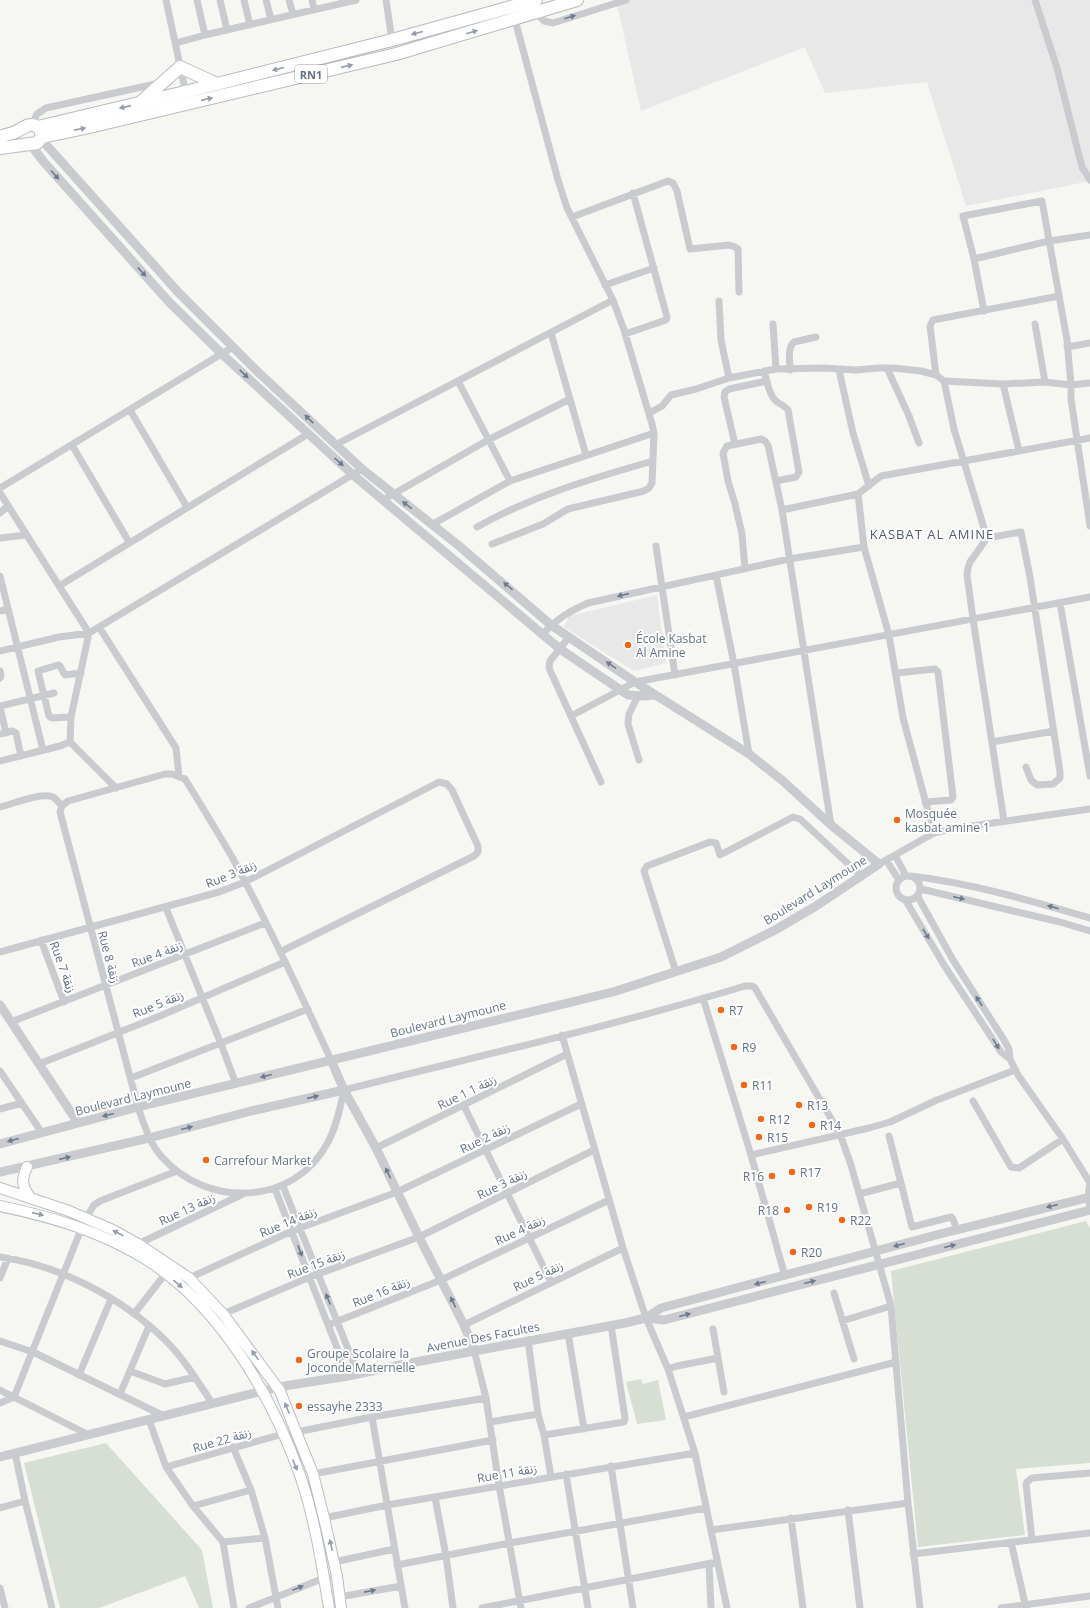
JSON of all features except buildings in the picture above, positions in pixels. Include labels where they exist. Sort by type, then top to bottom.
[{"type":"highway","name":"RN1","points":[[0,148],[37,134],[140,103],[186,98],[217,84],[392,40],[536,0]]},
{"type":"highway","name":"RN1","points":[[37,134],[85,128],[186,98],[396,54],[515,20],[577,0]]},
{"type":"highway","points":[[140,103],[180,67],[217,84]]},
{"type":"highway","name":"RN1","points":[[0,136],[15,132],[28,125],[37,134]]},
{"type":"main road","points":[[27,1167],[22,1181],[30,1198]]},
{"type":"main road","points":[[0,1188],[30,1198],[84,1223],[134,1252],[166,1273],[202,1306],[238,1353],[262,1391],[283,1434],[301,1479],[314,1528],[329,1608]]},
{"type":"main road","points":[[0,1206],[113,1230],[138,1244],[189,1278],[223,1314],[278,1387],[313,1474],[337,1576],[341,1608]]},
{"type":"street","points":[[166,0],[186,98]]},
{"type":"street","points":[[197,0],[205,35]]},
{"type":"street","points":[[220,0],[227,30]]},
{"type":"street","points":[[244,0],[250,25]]},
{"type":"street","points":[[266,0],[271,20]]},
{"type":"street","points":[[289,0],[293,14]]},
{"type":"street","points":[[312,0],[314,9]]},
{"type":"street","points":[[176,43],[314,9],[335,2],[356,0]]},
{"type":"street","points":[[386,0],[392,40]]},
{"type":"street","points":[[535,13],[544,21],[552,23],[626,0]]},
{"type":"street","points":[[1035,0],[1057,68],[1082,167],[1090,180]]},
{"type":"street","points":[[492,544],[543,524],[568,509],[644,491],[649,488],[652,483],[653,461],[654,433],[625,334],[613,300],[572,217],[558,180],[515,20]]},
{"type":"street","points":[[162,83],[46,108],[37,114],[37,134],[43,161],[169,302],[223,355],[352,474],[560,649],[628,695],[655,695]]},
{"type":"street","points":[[37,134],[138,249],[178,292],[233,347],[362,469],[392,494],[433,524],[551,625],[635,682],[749,754],[783,781],[831,825],[883,862],[899,880]]},
{"type":"street","points":[[572,217],[668,181],[673,183],[677,191],[690,249],[729,245],[735,246],[738,250],[739,292]]},
{"type":"street","points":[[625,334],[667,319],[633,194]]},
{"type":"street","points":[[984,311],[964,216],[1042,201],[1067,347],[1071,385],[1070,399],[1090,526]]},
{"type":"street","points":[[974,259],[1049,241],[1090,235]]},
{"type":"street","points":[[128,257],[138,249]]},
{"type":"street","points":[[605,285],[654,268]]},
{"type":"street","points":[[936,375],[930,326],[933,320],[1059,296]]},
{"type":"street","points":[[337,444],[613,300]]},
{"type":"street","points":[[719,301],[721,340],[729,378]]},
{"type":"street","points":[[773,324],[776,369]]},
{"type":"street","points":[[1035,324],[1045,382]]},
{"type":"street","points":[[551,333],[586,455]]},
{"type":"street","points":[[790,370],[791,344],[816,337]]},
{"type":"street","points":[[1067,347],[1090,343]]},
{"type":"street","points":[[0,488],[223,355],[233,347]]},
{"type":"street","points":[[649,413],[662,406],[671,395],[696,389],[729,378],[776,369],[790,370],[823,368],[839,370],[887,368],[921,371],[936,375],[944,381],[1003,384],[1045,382],[1071,385],[1090,383]]},
{"type":"street","points":[[887,368],[910,416],[919,443]]},
{"type":"street","points":[[839,370],[853,433],[869,486]]},
{"type":"street","points":[[764,371],[771,395],[788,410],[799,472],[796,477],[776,481]]},
{"type":"street","points":[[458,381],[510,481]]},
{"type":"street","points":[[735,444],[724,397],[725,392],[729,389],[767,381]]},
{"type":"street","points":[[944,381],[954,429],[963,462],[987,538]]},
{"type":"street","points":[[1003,384],[1019,451]]},
{"type":"street","points":[[383,500],[488,440],[570,399]]},
{"type":"street","points":[[130,410],[187,507]]},
{"type":"street","points":[[433,524],[510,481],[654,433]]},
{"type":"street","points":[[58,586],[308,434]]},
{"type":"street","points":[[782,510],[858,494],[881,476],[1090,438]]},
{"type":"street","points":[[744,568],[742,534],[728,481],[723,453],[727,446],[760,439],[768,444],[782,510],[831,825]]},
{"type":"street","points":[[72,445],[129,542]]},
{"type":"street","points":[[477,527],[492,519],[563,489],[598,476],[653,461]]},
{"type":"street","points":[[0,651],[59,637],[89,633],[362,469]]},
{"type":"street","points":[[0,492],[89,633],[71,717],[70,742],[116,788]]},
{"type":"street","points":[[858,494],[864,546],[889,635],[903,718],[934,832]]},
{"type":"street","points":[[0,513],[8,506]]},
{"type":"street","points":[[1004,821],[973,619],[968,568],[987,538],[1021,532],[1035,607],[1060,778],[1053,784],[1037,785],[1030,780],[1026,767]]},
{"type":"street","points":[[0,538],[26,534]]},
{"type":"street","points":[[656,546],[675,675]]},
{"type":"street","points":[[543,634],[551,625],[569,611],[588,603],[744,568],[864,546]]},
{"type":"street","points":[[716,574],[734,664],[749,754]]},
{"type":"street","points":[[0,580],[2,596],[8,610],[42,750]]},
{"type":"street","points":[[571,716],[635,682],[1090,597]]},
{"type":"street","points":[[1060,603],[1090,776]]},
{"type":"street","points":[[0,611],[8,610]]},
{"type":"street","points":[[99,627],[176,748],[179,776]]},
{"type":"street","points":[[569,637],[550,661],[549,668],[601,782]]},
{"type":"street","points":[[71,717],[51,717],[38,670],[58,665],[65,675],[81,673]]},
{"type":"street","points":[[896,673],[934,669],[938,672],[953,797],[951,800],[925,802]]},
{"type":"street","points":[[0,670],[2,676],[0,678]]},
{"type":"street","points":[[21,756],[16,732],[12,731],[3,734],[0,707],[54,693]]},
{"type":"street","points":[[638,696],[629,714],[628,724],[639,760]]},
{"type":"street","points":[[992,742],[1054,731]]},
{"type":"street","points":[[0,761],[70,742]]},
{"type":"street","points":[[0,807],[44,796],[55,798],[61,809],[68,801],[165,774],[179,776],[185,779],[245,882],[308,1010],[344,1090],[376,1148],[464,1325],[474,1350],[486,1398],[499,1486],[521,1608]]},
{"type":"street","name":"Rue 3 زنقة","points":[[0,952],[166,908],[219,892],[245,882],[440,782],[447,784],[452,790],[478,846],[478,852],[474,856],[280,952]]},
{"type":"street","name":"Rue 8 زنقة","points":[[61,809],[105,985],[138,1107],[149,1138],[161,1156],[177,1171],[192,1182],[227,1193],[245,1194]]},
{"type":"street","points":[[883,862],[934,832],[1090,809]]},
{"type":"street","points":[[676,972],[645,875],[644,871],[647,866],[710,842],[716,843],[720,854],[793,817],[800,819],[860,875]]},
{"type":"street","points":[[895,855],[909,876],[918,880],[921,888],[918,896],[910,901],[906,901]]},
{"type":"street","name":"Boulevard Laymoune","points":[[0,1144],[138,1107],[613,992],[676,972],[721,957],[775,930],[816,906],[860,875],[883,862]]},
{"type":"street","points":[[1010,1059],[1001,1052],[944,965],[906,901],[896,892],[899,880],[909,876],[932,878],[1030,900],[1090,918]]},
{"type":"street","points":[[921,888],[1060,922],[1090,932]]},
{"type":"street","points":[[646,1318],[662,1308],[957,1230],[1089,1200],[1090,1182],[1063,1139],[1015,1070],[1010,1059],[1009,1049],[1004,1040],[953,960],[918,896]]},
{"type":"street","points":[[166,908],[236,1084]]},
{"type":"street","name":"Rue 4 زنقة","points":[[11,1022],[265,923]]},
{"type":"street","name":"Rue 7 زنقة","points":[[41,940],[64,1002]]},
{"type":"street","name":"Rue 5 زنقة","points":[[39,1064],[202,998],[285,962]]},
{"type":"street","points":[[0,1172],[149,1138],[250,1111],[344,1090],[562,1035],[745,986],[752,986],[755,988],[840,1134],[891,1306],[908,1503],[920,1608]]},
{"type":"street","points":[[703,998],[751,1155],[785,1276]]},
{"type":"street","points":[[0,1006],[78,1123]]},
{"type":"street","points":[[131,1078],[308,1010]]},
{"type":"street","points":[[562,1035],[623,1248],[646,1318],[668,1369],[695,1453],[727,1608]]},
{"type":"street","name":"Rue 1 زنقة 1","points":[[376,1148],[567,1054]]},
{"type":"street","points":[[751,1155],[890,1122],[937,1100],[1015,1070]]},
{"type":"street","points":[[0,1071],[42,1133]]},
{"type":"street","points":[[245,1194],[275,1189],[283,1186],[300,1175],[315,1161],[328,1143],[335,1126],[344,1090]]},
{"type":"street","points":[[973,1101],[1011,1167],[1019,1168],[1063,1139]]},
{"type":"street","points":[[0,1109],[22,1103]]},
{"type":"street","name":"Rue 2 زنقة","points":[[397,1192],[581,1104]]},
{"type":"street","points":[[464,1106],[551,1282]]},
{"type":"street","points":[[889,1136],[916,1241]]},
{"type":"street","name":"Rue 3 زنقة","points":[[419,1237],[594,1150]]},
{"type":"street","points":[[0,1404],[14,1397],[84,1223],[94,1205],[177,1171]]},
{"type":"street","points":[[859,1194],[901,1183]]},
{"type":"street","points":[[283,1186],[358,1374]]},
{"type":"street","points":[[275,1189],[348,1376]]},
{"type":"street","name":"Rue 14 زنقة","points":[[189,1278],[292,1230],[397,1192]]},
{"type":"street","name":"Rue 13 زنقة","points":[[138,1244],[245,1194]]},
{"type":"street","name":"Rue 4 زنقة","points":[[441,1280],[609,1200]]},
{"type":"street","points":[[646,1318],[664,1320],[1090,1210]]},
{"type":"street","points":[[912,1227],[951,1217],[957,1230]]},
{"type":"street","name":"Rue 15 زنقة","points":[[223,1314],[310,1277],[419,1237]]},
{"type":"street","name":"Rue 5 زنقة","points":[[464,1325],[623,1248]]},
{"type":"street","points":[[0,1257],[8,1258],[63,1275],[100,1292],[134,1314],[165,1340],[195,1377],[212,1403]]},
{"type":"street","points":[[0,1278],[8,1258]]},
{"type":"street","points":[[134,1314],[166,1273]]},
{"type":"street","name":"Rue 16 زنقة","points":[[328,1325],[441,1280]]},
{"type":"street","points":[[834,1293],[854,1359]]},
{"type":"street","points":[[79,1375],[111,1299]]},
{"type":"street","points":[[842,1320],[891,1306]]},
{"type":"street","name":"Avenue Des Facultes","points":[[0,1457],[89,1436],[278,1387],[348,1376],[474,1350],[646,1318]]},
{"type":"street","points":[[544,1435],[624,1422],[625,1418],[611,1325]]},
{"type":"street","points":[[120,1394],[148,1326]]},
{"type":"street","points":[[713,1329],[724,1392]]},
{"type":"street","points":[[568,1333],[575,1383],[584,1429]]},
{"type":"street","points":[[528,1340],[538,1414],[544,1435],[551,1477]]},
{"type":"street","points":[[0,1341],[33,1352],[164,1416]]},
{"type":"street","points":[[668,1369],[676,1366],[718,1358]]},
{"type":"street","points":[[684,1417],[896,1362]]},
{"type":"street","points":[[130,1370],[165,1384],[195,1377]]},
{"type":"street","points":[[0,1390],[89,1436]]},
{"type":"street","points":[[296,1432],[372,1417],[486,1398]]},
{"type":"street","points":[[490,1422],[538,1414]]},
{"type":"street","points":[[372,1417],[404,1608]]},
{"type":"street","points":[[149,1420],[166,1467],[193,1506],[223,1542],[234,1608]]},
{"type":"street","name":"Rue 22 زنقة","points":[[166,1467],[283,1434]]},
{"type":"street","points":[[313,1474],[493,1440]]},
{"type":"street","points":[[233,1447],[251,1490],[265,1538],[278,1608]]},
{"type":"street","points":[[15,1453],[25,1501],[52,1608]]},
{"type":"street","name":"Rue 11 زنقة","points":[[324,1518],[387,1505],[695,1453]]},
{"type":"street","points":[[611,1466],[619,1524],[634,1608]]},
{"type":"street","points":[[1032,1540],[1027,1482],[1032,1478],[1090,1473]]},
{"type":"street","points":[[566,1474],[588,1608]]},
{"type":"street","points":[[193,1506],[251,1490]]},
{"type":"street","points":[[435,1497],[446,1556],[453,1608]]},
{"type":"street","points":[[0,1508],[25,1501]]},
{"type":"street","points":[[711,1530],[848,1510],[908,1503]]},
{"type":"street","points":[[397,1565],[706,1508]]},
{"type":"street","points":[[848,1510],[860,1608]]},
{"type":"street","points":[[791,1518],[803,1608]]},
{"type":"street","points":[[913,1554],[1090,1534]]},
{"type":"street","points":[[223,1542],[265,1538]]},
{"type":"street","points":[[1011,1542],[1025,1606]]},
{"type":"street","points":[[334,1562],[394,1549]]},
{"type":"street","points":[[482,1608],[717,1562]]},
{"type":"street","points":[[709,1564],[711,1608]]},
{"type":"street","points":[[249,1608],[324,1578],[337,1576]]},
{"type":"street","points":[[339,1597],[401,1586]]},
{"type":"street","points":[[0,1588],[5,1608]]},
{"type":"street","points":[[1001,1608],[1025,1606],[1090,1596]]},
{"type":"shaded area","points":[[616,0],[1090,0],[1090,181],[966,206],[927,82],[825,93],[805,47],[641,111]]},
{"type":"shaded area","name":"École Kasbat Al Amine","points":[[657,595],[666,663],[634,671],[564,627],[569,616]]},
{"type":"shaded area","points":[[1086,1221],[1090,1228],[1090,1463],[1016,1469],[1025,1535],[918,1547],[891,1271]]},
{"type":"shaded area","points":[[641,1379],[643,1384],[658,1380],[666,1420],[637,1424],[626,1382]]},
{"type":"shaded area","points":[[106,1443],[202,1550],[213,1608],[199,1608],[185,1576],[99,1608],[60,1608],[24,1463]]},
{"type":"place","name":"École Kasbat Al Amine","points":[[628,645]]},
{"type":"place","name":"Mosquée kasbat amine 1","points":[[897,820]]},
{"type":"place","name":"R7","points":[[721,1010]]},
{"type":"place","name":"R9","points":[[734,1047]]},
{"type":"place","name":"R11","points":[[744,1085]]},
{"type":"place","name":"R13","points":[[799,1105]]},
{"type":"place","name":"R12","points":[[761,1119]]},
{"type":"place","name":"R14","points":[[812,1125]]},
{"type":"place","name":"R15","points":[[759,1137]]},
{"type":"place","name":"Carrefour Market","points":[[206,1160]]},
{"type":"place","name":"R17","points":[[792,1172]]},
{"type":"place","name":"R16","points":[[772,1176]]},
{"type":"place","name":"R19","points":[[809,1207]]},
{"type":"place","name":"R18","points":[[787,1210]]},
{"type":"place","name":"R22","points":[[842,1220]]},
{"type":"place","name":"R20","points":[[793,1252]]},
{"type":"place","name":"Groupe Scolaire la Joconde Maternelle","points":[[299,1360]]},
{"type":"place","name":"essayhe 2333","points":[[299,1406]]},
{"type":"district","name":"KASBAT AL AMINE","points":[[932,534]]}]
